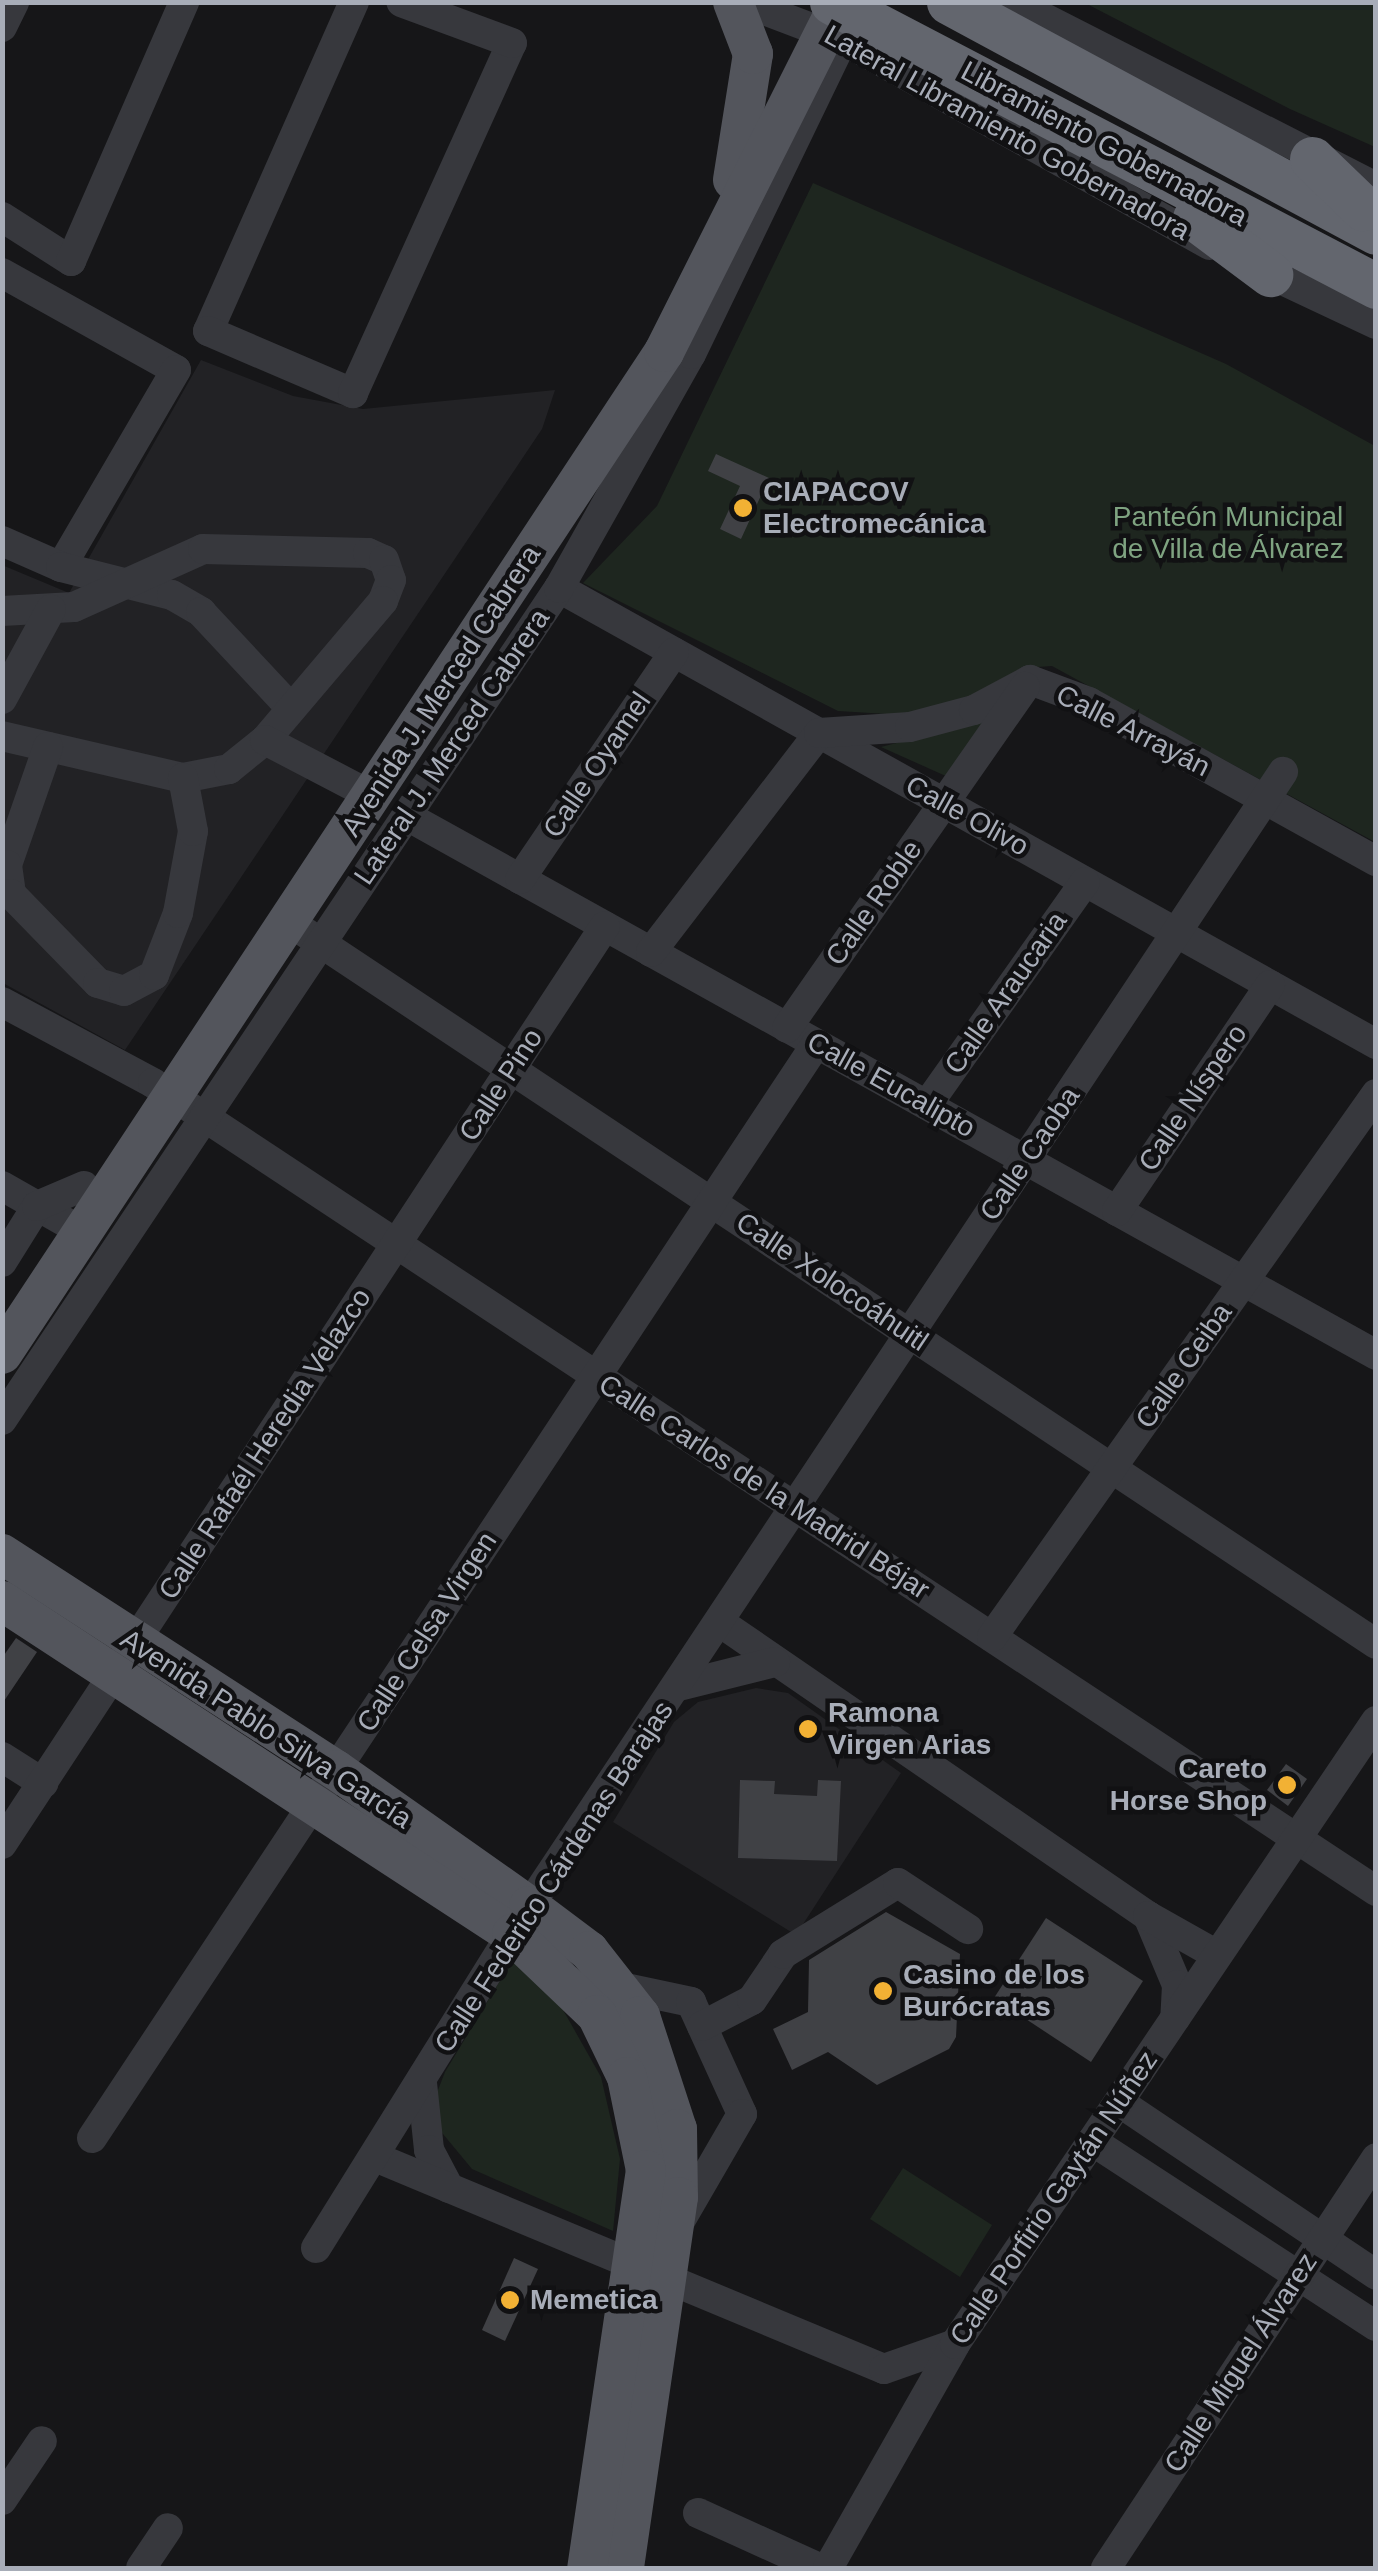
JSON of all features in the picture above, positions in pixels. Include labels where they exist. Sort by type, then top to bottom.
[{"type":"highway","name":"Libramiento Gobernadora","points":[[949,2],[1376,232]]},
{"type":"highway","name":"Libramiento Gobernadora","points":[[828,15],[1051,117],[1376,286]]},
{"type":"highway","points":[[1051,117],[1103,162],[1216,231],[1270,274]]},
{"type":"highway","points":[[1312,159],[1376,219]]},
{"type":"main road","points":[[733,2],[753,54],[754,167]]},
{"type":"main road","name":"Avenida J. Merced Cabrera","points":[[2,1354],[60,1219],[176,1099],[304,932],[664,352],[828,15]]},
{"type":"main road","name":"Avenida J. Merced Cabrera","points":[[2,1308],[84,1186],[176,1099],[355,787],[754,167]]},
{"type":"main road","name":"Avenida Pablo Silva García","points":[[2,1554],[124,1659],[313,1804],[520,1920]]},
{"type":"main road","name":"Avenida Pablo Silva García","points":[[2,1602],[124,1659],[336,1770],[520,1920]]},
{"type":"main road","points":[[520,1920],[589,1951],[640,2016],[678,2129],[676,2229],[652,2274],[586,2568]]},
{"type":"main road","points":[[520,1920],[597,2015],[627,2076],[646,2170],[652,2274],[624,2568]]},
{"type":"street","points":[[2,27],[14,2]]},
{"type":"street","points":[[2,217],[71,261],[184,2]]},
{"type":"street","points":[[354,2],[208,331],[354,392],[512,43],[402,2]]},
{"type":"street","name":"Lateral Libramiento Gobernadora","points":[[743,2],[828,15],[1270,274],[1376,324]]},
{"type":"street","points":[[1013,2],[1312,159],[1376,187]]},
{"type":"street","name":"Lateral J. Merced Cabrera","points":[[304,932],[406,816],[559,588],[749,239],[808,113],[828,15]]},
{"type":"street","points":[[749,239],[754,167],[808,113]]},
{"type":"street","points":[[2,273],[176,370],[61,567]]},
{"type":"street","points":[[2,541],[61,567],[130,581],[201,612],[290,707]]},
{"type":"street","points":[[2,611],[74,607],[203,549],[368,553],[384,560],[390,580],[383,601],[265,740],[229,770],[183,778],[2,736]]},
{"type":"street","name":"Calle Olivo","points":[[559,588],[1376,1044]]},
{"type":"street","points":[[2,699],[51,609]]},
{"type":"street","name":"Calle Oyamel","points":[[520,879],[674,652]]},
{"type":"street","name":"Calle Arrayán","points":[[820,734],[910,727],[974,710],[1030,680],[1088,702],[1376,861]]},
{"type":"street","name":"Calle Roble","points":[[788,1028],[1030,680]]},
{"type":"street","points":[[652,952],[820,734]]},
{"type":"street","points":[[265,740],[355,787]]},
{"type":"street","points":[[48,746],[7,865],[11,894],[98,983],[124,991],[154,975],[178,913],[193,831],[183,778]]},
{"type":"street","name":"Calle Caoba","points":[[798,1509],[1024,1160],[1179,934],[1283,772]]},
{"type":"street","name":"Calle Eucalipto","points":[[406,816],[1376,1355]]},
{"type":"street","name":"Calle Araucaria","points":[[927,1105],[1085,882]]},
{"type":"street","name":"Calle Pino","points":[[396,1244],[605,926]]},
{"type":"street","name":"Calle Xolocoáhuitl","points":[[304,932],[1376,1644]]},
{"type":"street","name":"Calle Níspero","points":[[1117,1211],[1270,985]]},
{"type":"street","name":"Calle Carlos de la Madrid Béjar","points":[[2,1002],[176,1099],[1376,1890]]},
{"type":"street","points":[[596,1376],[816,1044]]},
{"type":"street","name":"Calle Ceiba","points":[[992,1637],[1376,1094]]},
{"type":"street","points":[[2,1420],[176,1099]]},
{"type":"street","points":[[2,1186],[60,1219],[2,1262]]},
{"type":"street","name":"Calle Rafaél Heredia Velazco","points":[[2,1844],[396,1244]]},
{"type":"street","name":"Calle Celsa Virgen","points":[[92,2138],[596,1376]]},
{"type":"street","name":"Calle Federico Cárdenas Barajas","points":[[316,2248],[520,1920],[798,1509]]},
{"type":"street","points":[[721,1622],[1148,1916],[1218,1956]]},
{"type":"street","points":[[678,1686],[775,1662]]},
{"type":"street","name":"Calle Porfirio Gaytán Núñez","points":[[828,2568],[955,2344],[1376,1722]]},
{"type":"street","points":[[2,1757],[42,1784]]},
{"type":"street","points":[[702,2026],[752,2000],[782,1954],[898,1883],[968,1929]]},
{"type":"street","points":[[1148,1916],[1178,1984],[1175,2018]]},
{"type":"street","points":[[616,1986],[691,2002],[742,2114],[676,2229]]},
{"type":"street","points":[[422,2083],[429,2150],[449,2188]]},
{"type":"street","points":[[1119,2102],[1376,2275]]},
{"type":"street","points":[[1092,2141],[1376,2326]]},
{"type":"street","points":[[374,2157],[884,2369],[914,2416]]},
{"type":"street","name":"Calle Miguel Álvarez","points":[[1106,2568],[1376,2158]]},
{"type":"street","points":[[884,2369],[955,2344]]},
{"type":"street","points":[[2,2500],[42,2441]]},
{"type":"street","points":[[698,2513],[819,2568]]},
{"type":"street","points":[[142,2568],[168,2528]]},
{"type":"shaded area","points":[[201,360],[293,396],[363,409],[555,390],[542,429],[125,1050],[3,983],[2,565],[69,593]]},
{"type":"shaded area","points":[[756,1688],[788,1693],[901,1773],[796,1935],[613,1822],[674,1722],[698,1702]]},
{"type":"green space","points":[[1085,3],[1375,3],[1375,147],[1290,109]]},
{"type":"green space","name":"Panteón Municipal de Villa de Álvarez","points":[[813,183],[1226,364],[1375,446],[1375,842],[1052,666],[1022,668],[969,697],[903,715],[838,711],[583,583],[657,506]]},
{"type":"green space","points":[[988,719],[948,777],[881,747]]},
{"type":"green space","points":[[513,1959],[562,2008],[601,2077],[620,2159],[613,2231],[472,2169],[438,2128],[438,2090],[445,2072]]},
{"type":"green space","points":[[903,2168],[992,2225],[960,2277],[870,2219]]},
{"type":"building","name":"CIAPACOV Electromecánica","points":[[716,454],[769,478],[741,539],[720,529],[740,486],[708,471]]},
{"type":"building","points":[[16,1638],[37,1652],[2,1704],[2,1658]]},
{"type":"building","name":"Careto Horse Shop","points":[[1286,1764],[1307,1779],[1288,1806],[1267,1790]]},
{"type":"building","points":[[740,1780],[775,1781],[774,1794],[817,1796],[818,1780],[841,1781],[837,1861],[738,1858]]},
{"type":"building","name":"Casino de los Burócratas","points":[[886,1912],[960,1954],[956,2037],[949,2049],[877,2085],[828,2052],[792,2070],[773,2029],[808,2012],[809,1960]]},
{"type":"building","points":[[1046,1918],[1143,1981],[1091,2062],[994,1998]]},
{"type":"building","name":"Memetica","points":[[514,2258],[538,2269],[505,2341],[482,2330]]},
{"type":"place","name":"CIAPACOV Electromecánica","points":[[743,508]]},
{"type":"place","name":"Ramona Virgen Arias","points":[[808,1729]]},
{"type":"place","name":"Careto Horse Shop","points":[[1287,1785]]},
{"type":"place","name":"Casino de los Burócratas","points":[[883,1991]]},
{"type":"place","name":"Memetica","points":[[510,2300]]}]
